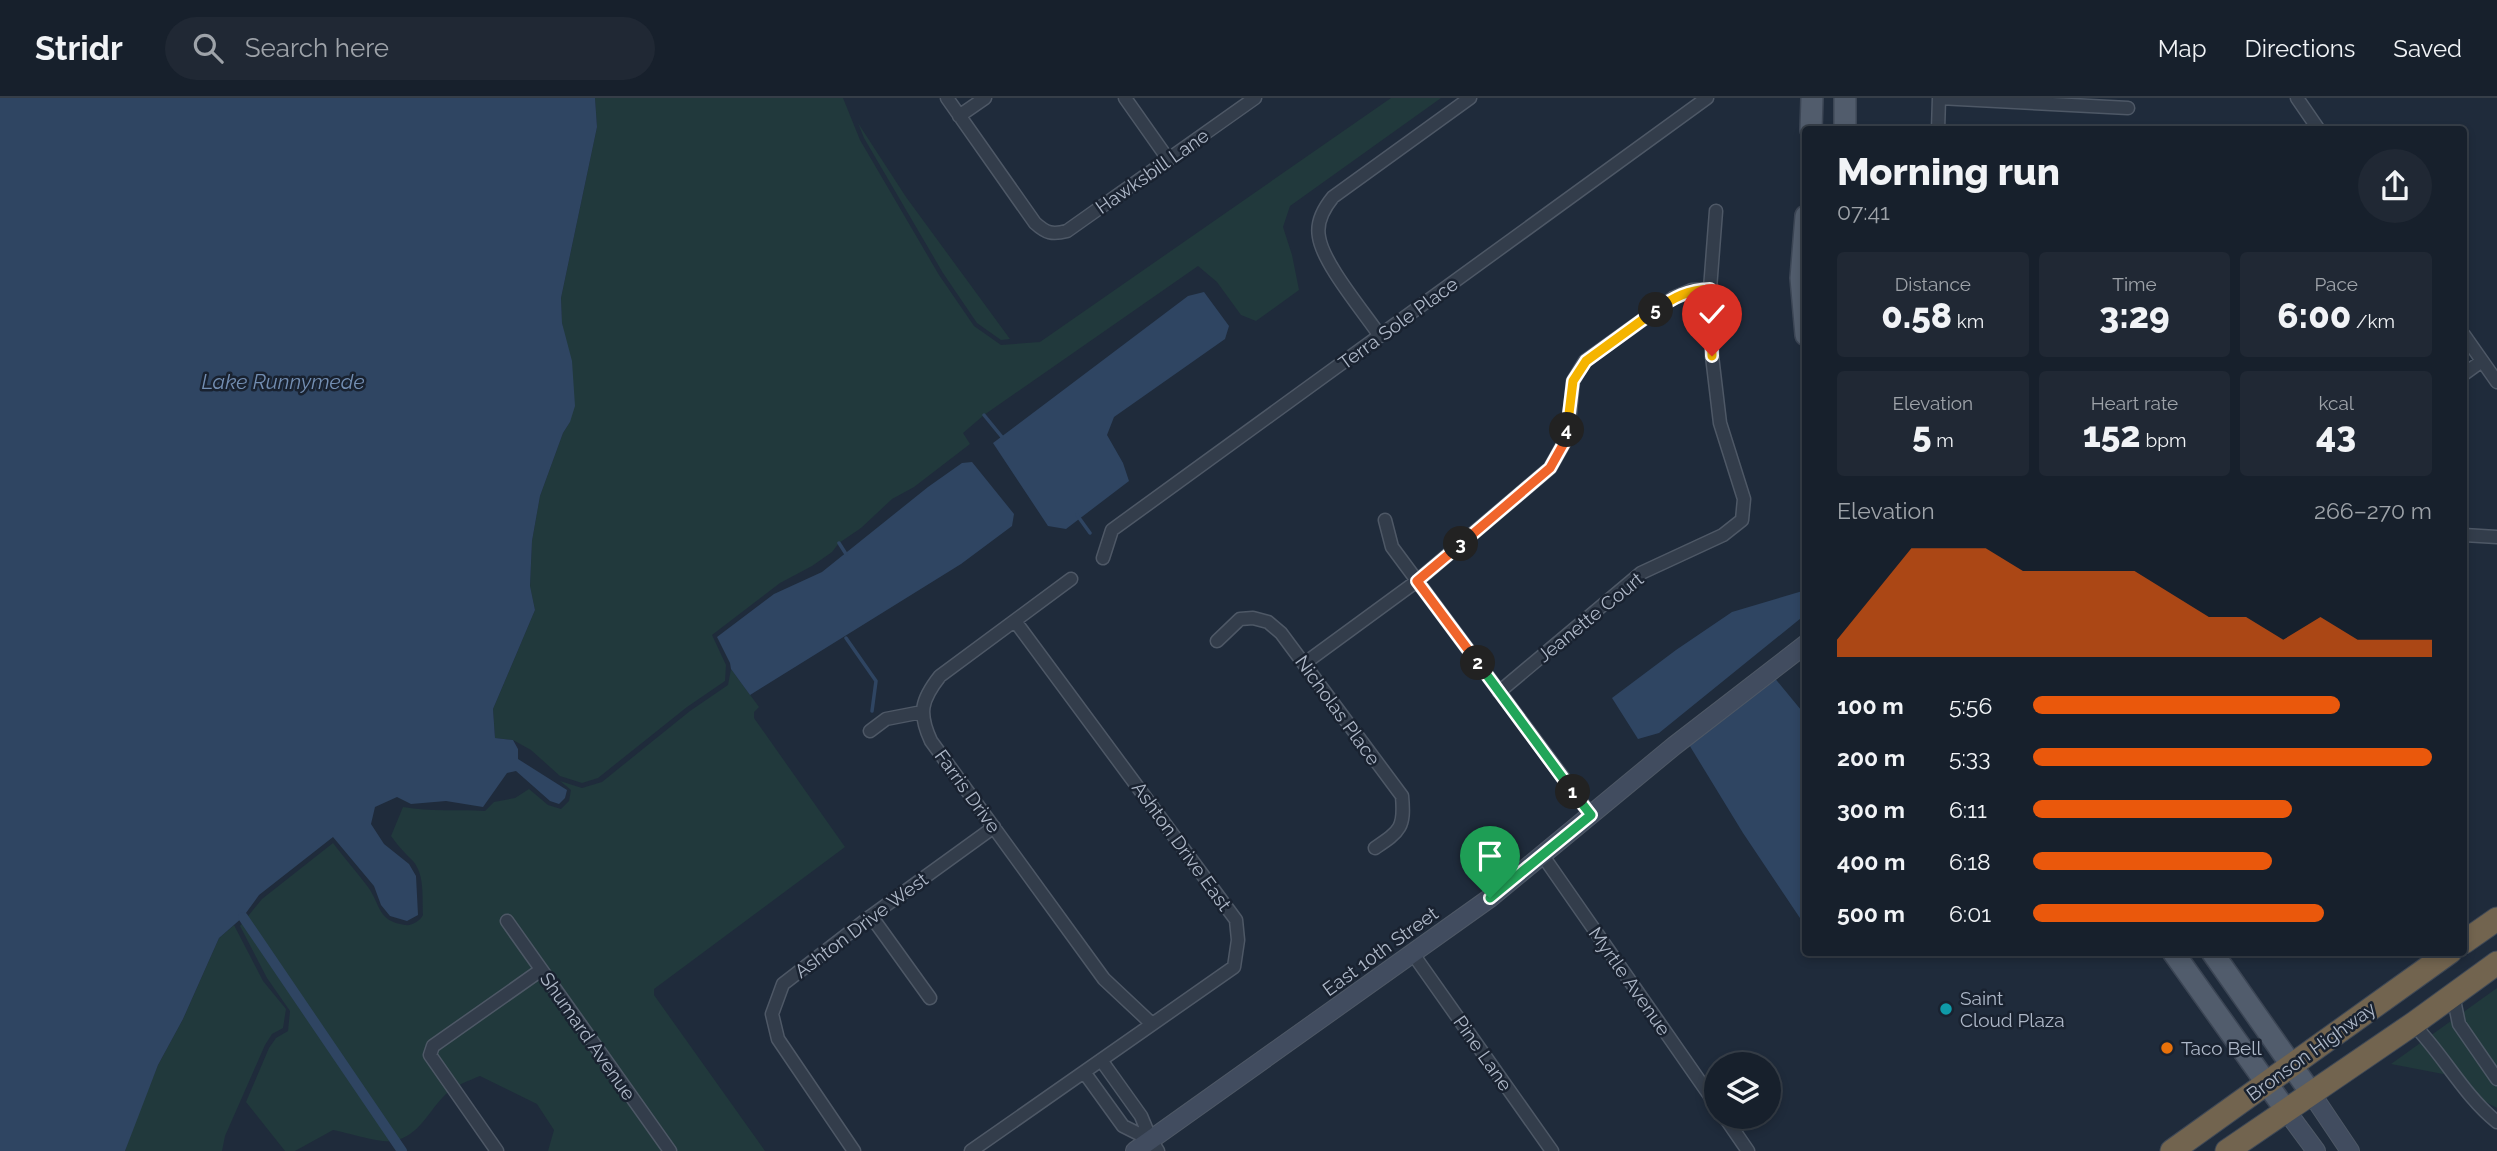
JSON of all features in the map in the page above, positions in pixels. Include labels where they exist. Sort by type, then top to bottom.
[{"type":"highway","points":[[2467,940],[2497,919]]},
{"type":"highway","name":"Bronson Highway","points":[[2172,1151],[2444,956]]},
{"type":"highway","name":"Bronson Highway","points":[[2227,1151],[2497,963]]},
{"type":"main road","points":[[1811,126],[1812,98]]},
{"type":"main road","points":[[1845,98],[1845,126]]},
{"type":"main road","points":[[1802,266],[1802,289]]},
{"type":"main road","points":[[2176,956],[2285,1109]]},
{"type":"main road","points":[[2215,956],[2311,1093]]},
{"type":"street","points":[[947,98],[960,116],[985,98]]},
{"type":"street","points":[[1125,98],[1168,159]]},
{"type":"street","name":"Hawksbill Lane","points":[[960,116],[1035,223],[1045,232],[1055,234],[1067,231],[1255,98]]},
{"type":"street","points":[[1380,336],[1325,256],[1318,236],[1325,207],[1333,197],[1470,98]]},
{"type":"street","name":"Terra Sole Place","points":[[1103,558],[1112,530],[1707,98]]},
{"type":"street","points":[[1938,126],[1939,98],[2128,108]]},
{"type":"street","points":[[2297,98],[2316,126]]},
{"type":"street","name":"Jeanette Court","points":[[1499,691],[1641,573],[1723,535],[1742,520],[1744,499],[1720,423],[1712,356],[1710,289],[1716,211]]},
{"type":"street","points":[[1305,663],[1417,581],[1550,468],[1564,443],[1570,422],[1573,381],[1586,361],[1672,298],[1692,290],[1710,289]]},
{"type":"street","points":[[2467,339],[2497,382]]},
{"type":"street","points":[[2467,372],[2482,361]]},
{"type":"street","points":[[1385,520],[1392,547],[1591,815]]},
{"type":"street","points":[[2467,535],[2497,537]]},
{"type":"street","points":[[870,731],[886,719],[922,712],[926,693],[940,676],[1072,579]]},
{"type":"street","name":"Nicholas Place","points":[[1217,641],[1240,619],[1253,618],[1268,622],[1281,633],[1305,663],[1402,796],[1404,818],[1398,833],[1374,848]]},
{"type":"street","name":"Ashton Drive East","points":[[1015,621],[1236,920],[1238,940],[1234,967],[1084,1072]]},
{"type":"street","name":"East 10th Street","points":[[1135,1151],[1154,1145],[1543,856],[1674,746],[1802,647]]},
{"type":"street","name":"Farris Drive","points":[[922,712],[931,741],[1104,979],[1152,1024]]},
{"type":"street","name":"Ashton Drive West","points":[[854,1151],[778,1039],[772,1014],[783,984],[994,827]]},
{"type":"street","name":"Myrtle Avenue","points":[[1543,856],[1704,1087]]},
{"type":"street","points":[[871,916],[930,998]]},
{"type":"street","name":"Shumard Avenue","points":[[507,920],[670,1151]]},
{"type":"street","name":"Pine Lane","points":[[1413,954],[1552,1151]]},
{"type":"street","points":[[497,1151],[430,1055],[433,1046],[541,970]]},
{"type":"street","points":[[2453,995],[2459,1024],[2497,1079]]},
{"type":"street","points":[[2413,1024],[2497,1122]]},
{"type":"street","points":[[1101,1060],[1141,1116],[1154,1145]]},
{"type":"street","points":[[971,1151],[1084,1072],[1123,1126],[1154,1145]]},
{"type":"street","points":[[2311,1093],[2350,1151]]},
{"type":"street","points":[[2285,1109],[2316,1151]]},
{"type":"street","points":[[1733,1129],[1748,1151]]},
{"type":"green space","points":[[595,98],[843,98],[860,140],[939,275],[974,326],[1001,345],[1040,342],[1391,98],[1441,98],[1290,206],[1283,227],[1299,290],[1256,321],[1241,315],[1217,282],[1198,266],[984,415],[963,433],[970,444],[914,487],[892,499],[861,528],[839,543],[832,552],[780,583],[712,635],[726,665],[725,681],[687,707],[598,778],[582,783],[560,776],[531,750],[513,740],[495,738],[493,709],[535,610],[530,587],[532,541],[540,496],[563,433],[570,422],[561,298],[597,127]]},
{"type":"green space","points":[[858,123],[906,197],[1010,339],[1001,340],[977,323],[943,273],[864,138]]},
{"type":"green space","points":[[731,669],[759,707],[754,712],[754,718],[845,847],[654,989],[654,995],[765,1151],[548,1151],[554,1130],[537,1104],[480,1076],[450,1091],[417,1128],[402,1138],[380,1141],[333,1130],[295,1151],[285,1151],[246,1102],[269,1048],[276,1038],[288,1031],[290,1011],[267,978],[240,926],[262,899],[333,843],[368,887],[384,916],[405,925],[416,923],[423,915],[419,873],[413,861],[391,836],[403,807],[485,811],[494,802],[515,798],[529,789],[548,805],[561,809],[569,801],[571,790],[560,781],[582,788],[602,782],[690,711],[728,685]]},
{"type":"green space","points":[[234,925],[263,981],[286,1009],[283,1028],[272,1034],[265,1045],[225,1136],[222,1151],[125,1151],[158,1065],[183,1019],[219,938]]},
{"type":"green space","points":[[2497,988],[2497,1108],[2484,1101],[2464,1078],[2391,1064]]},
{"type":"water","name":"Lake Runnymede","points":[[0,98],[595,98],[597,127],[561,298],[562,323],[572,361],[575,406],[540,496],[532,541],[530,586],[535,610],[493,709],[495,738],[513,740],[518,749],[518,759],[567,790],[565,798],[559,804],[550,801],[516,771],[507,773],[483,807],[446,801],[411,804],[397,797],[375,807],[371,824],[384,844],[409,864],[416,876],[418,915],[407,921],[390,916],[381,905],[374,886],[333,837],[259,895],[243,917],[219,938],[183,1019],[158,1065],[125,1151],[0,1151]]},
{"type":"water","points":[[1204,292],[1229,326],[1225,339],[1114,417],[1107,435],[1123,463],[1129,481],[1066,529],[1048,526],[993,443],[1188,296]]},
{"type":"water","points":[[972,462],[1014,514],[1012,526],[961,564],[750,695],[731,669],[717,637],[774,594],[822,572],[928,487],[962,463]]},
{"type":"water","points":[[1802,591],[1802,617],[1659,733],[1638,739],[1612,698],[1732,612]]},
{"type":"water","points":[[1773,676],[1802,711],[1802,921],[1743,833],[1688,743]]},
{"type":"waterway","points":[[984,415],[1002,437]]},
{"type":"waterway","points":[[1077,515],[1090,533]]},
{"type":"waterway","points":[[839,543],[846,554]]},
{"type":"waterway","points":[[846,638],[876,681],[872,711]]},
{"type":"waterway","points":[[243,917],[402,1151]]},
{"type":"place","name":"Saint Cloud Plaza","points":[[1946,1009]]},
{"type":"place","name":"Taco Bell","points":[[2167,1048]]},
{"type":"route","points":[[1490,898],[1591,815],[1417,581],[1550,468],[1564,443],[1570,422],[1573,381],[1586,361],[1672,298],[1692,290],[1710,289],[1712,356]]}]
